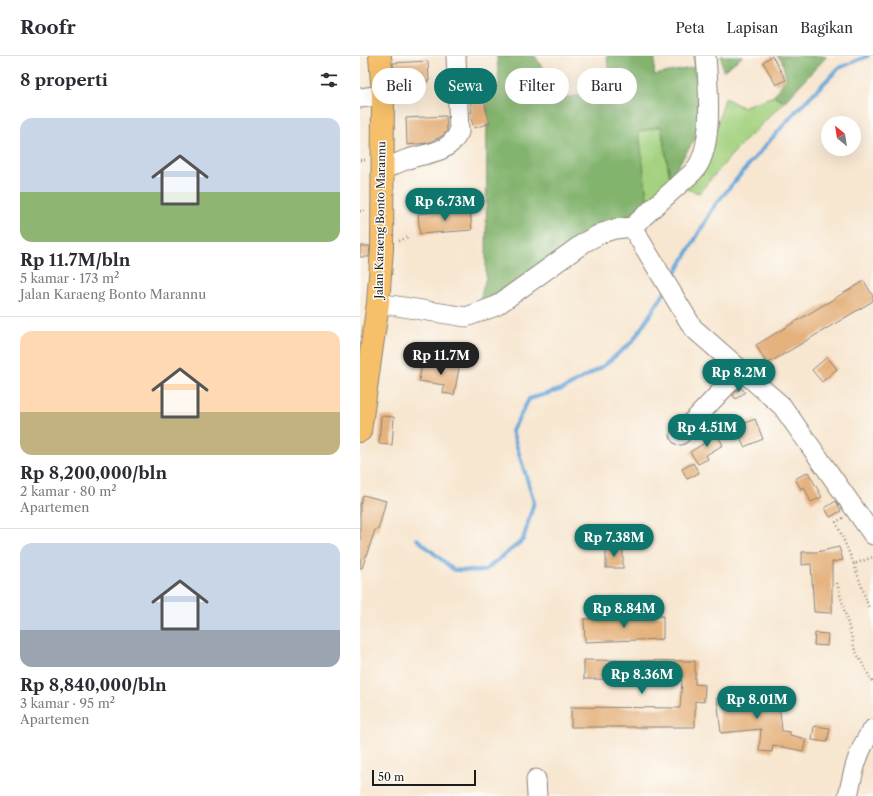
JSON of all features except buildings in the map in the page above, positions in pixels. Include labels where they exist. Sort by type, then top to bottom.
[{"type":"main road","name":"Jalan Karaeng Bonto Marannu","points":[[380,56],[381,68]]},
{"type":"main road","name":"Jalan Karaeng Bonto Marannu","points":[[360,431],[378,303],[382,248],[383,104]]},
{"type":"street","points":[[382,170],[408,158],[438,152],[454,141],[459,132],[456,56]]},
{"type":"street","points":[[378,303],[466,317],[478,314],[496,306],[522,289],[585,242],[615,228],[632,227],[693,172],[705,153],[709,100],[706,56]]},
{"type":"street","points":[[360,98],[372,96]]},
{"type":"street","points":[[632,227],[671,294],[693,328],[782,406],[873,534]]},
{"type":"street","points":[[680,435],[741,370]]},
{"type":"street","points":[[848,796],[854,768],[865,740],[873,729]]},
{"type":"path","points":[[836,522],[854,564],[870,608]]},
{"type":"path","points":[[854,564],[873,557]]},
{"type":"path","points":[[837,583],[855,650],[873,683]]},
{"type":"green space","points":[[497,56],[535,56],[542,68],[505,68],[505,104],[569,104],[569,97],[577,96],[577,104],[637,104],[637,68],[608,68],[607,56],[655,56],[654,75],[695,67],[694,56],[708,56],[702,128],[670,178],[661,126],[639,132],[647,198],[644,220],[631,216],[599,230],[476,315],[486,277],[487,104],[497,104],[497,87],[499,86]]},
{"type":"green space","points":[[721,56],[743,56],[723,71]]},
{"type":"green space","points":[[777,56],[827,56],[785,101],[774,96],[786,78],[782,60]]},
{"type":"green space","points":[[774,96],[785,101],[736,150],[699,193],[683,188],[712,144],[725,98],[742,107]]},
{"type":"green space","points":[[661,126],[670,178],[654,204],[645,208],[647,198],[638,132]]},
{"type":"waterway","points":[[671,281],[715,205],[751,162],[797,110],[839,68],[868,56]]},
{"type":"waterway","points":[[417,539],[454,570],[484,571],[523,540],[534,502],[512,431],[529,399],[563,389],[602,367],[632,342],[665,292]]}]
